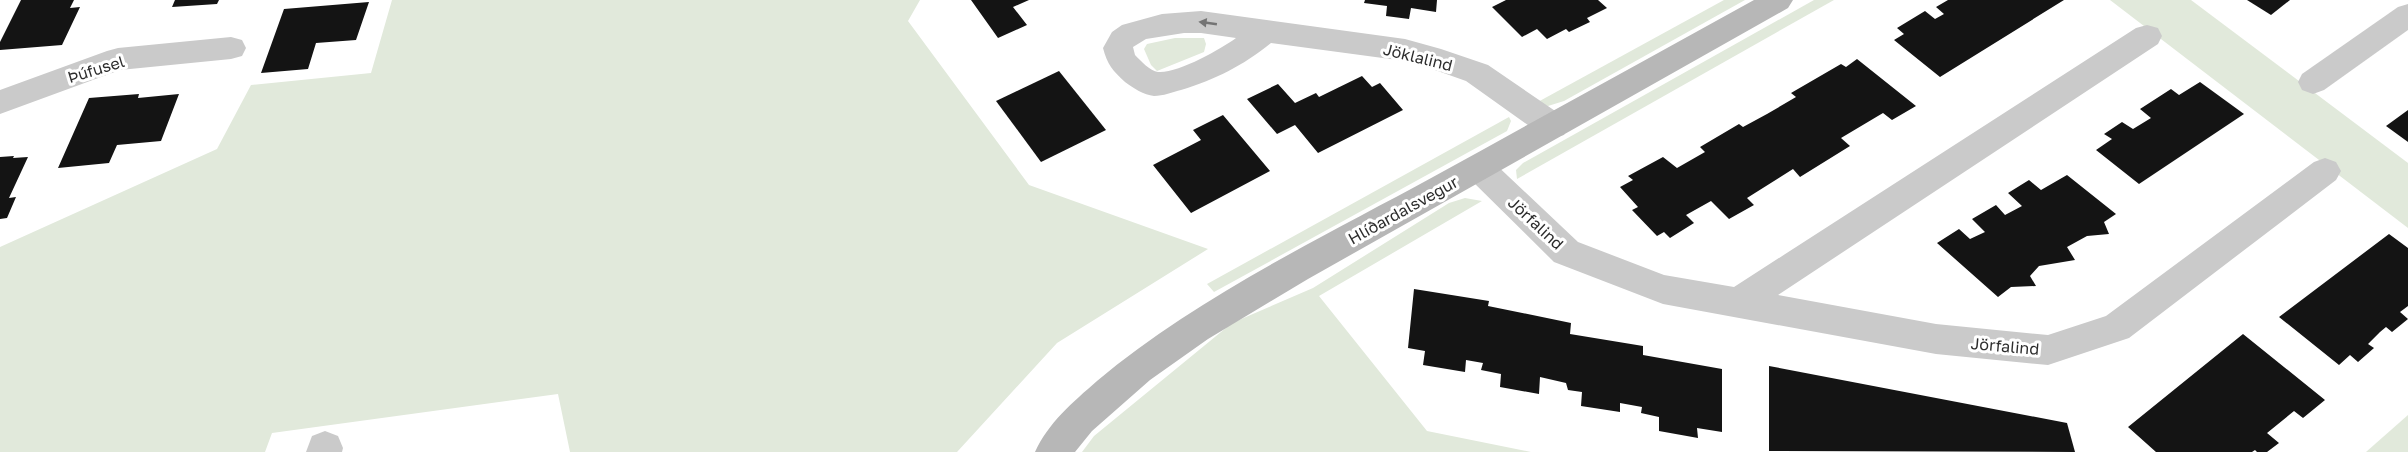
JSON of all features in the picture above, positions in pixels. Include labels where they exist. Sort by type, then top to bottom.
[{"type":"street","name":"Hlíðardalsvegur","points":[[1053,452],[1079,418],[1137,369],[1196,328],[1778,0]]},
{"type":"street","points":[[2313,82],[2408,15]]},
{"type":"street","name":"Jöklalind","points":[[1266,32],[1405,50],[1441,60],[1477,73],[1553,126]]},
{"type":"street","points":[[1741,302],[2147,36]]},
{"type":"street","name":"Þúfusel","points":[[0,102],[118,59],[231,48]]},
{"type":"street","name":"Jörfalind","points":[[1479,168],[1566,252],[1663,289],[1936,339],[2048,350],[2117,327],[2325,171]]},
{"type":"shaded area","points":[[392,0],[920,0],[908,21],[1029,185],[1208,249],[1057,343],[957,452],[570,452],[558,394],[272,433],[265,452],[0,452],[0,247],[217,149],[251,85],[371,73]]},
{"type":"shaded area","points":[[1724,0],[1745,0],[1564,101],[1548,106],[1536,103]]},
{"type":"shaded area","points":[[1814,0],[1834,0],[1517,179],[1516,170],[1523,163]]},
{"type":"shaded area","points":[[2110,0],[2191,0],[2408,163],[2408,228]]},
{"type":"shaded area","points":[[1175,38],[1204,38],[1206,44],[1204,52],[1157,71],[1151,65],[1144,49],[1147,44]]},
{"type":"shaded area","points":[[1509,117],[1511,121],[1507,131],[1214,292],[1207,284]]},
{"type":"shaded area","points":[[1465,198],[1482,201],[1319,296],[1427,431],[1531,452],[1082,452],[1094,436],[1232,323],[1313,288],[1449,203]]},
{"type":"shaded area","points":[[2408,415],[2408,452],[2366,452]]},
{"type":"building","points":[[21,0],[74,0],[70,8],[80,7],[62,45],[0,50],[0,42]]},
{"type":"building","points":[[175,0],[219,0],[217,4],[172,7]]},
{"type":"building","points":[[971,0],[1029,0],[1013,7],[1027,25],[998,38]]},
{"type":"building","points":[[1365,0],[1437,0],[1436,12],[1411,8],[1409,19],[1386,16],[1387,6],[1364,3]]},
{"type":"building","points":[[1506,0],[1598,0],[1607,8],[1587,18],[1590,22],[1569,32],[1566,29],[1547,39],[1537,29],[1522,37],[1492,7]]},
{"type":"building","points":[[1948,0],[2064,0],[1940,77],[1894,40],[1904,34],[1897,28],[1925,11],[1935,19],[1944,14],[1936,7]]},
{"type":"building","points":[[2247,0],[2290,0],[2271,15]]},
{"type":"building","points":[[369,2],[356,40],[316,43],[308,69],[261,73],[284,9]]},
{"type":"building","points":[[1857,59],[1916,106],[1892,120],[1883,113],[1841,138],[1850,146],[1800,177],[1793,169],[1747,198],[1754,205],[1729,219],[1711,201],[1686,215],[1694,223],[1670,238],[1664,232],[1657,236],[1632,210],[1638,207],[1620,187],[1633,180],[1628,176],[1663,157],[1677,168],[1705,152],[1700,147],[1739,124],[1743,127],[1767,114],[1796,97],[1791,93],[1841,64],[1846,67]]},
{"type":"building","points":[[1059,71],[1106,130],[1041,162],[996,101]]},
{"type":"building","points":[[1362,76],[1372,87],[1380,83],[1403,110],[1318,153],[1295,125],[1277,134],[1247,99],[1278,84],[1295,103],[1316,93],[1319,97]]},
{"type":"building","points":[[2200,82],[2244,114],[2139,184],[2096,150],[2112,139],[2104,134],[2122,122],[2133,129],[2151,118],[2140,109],[2171,89],[2179,95]]},
{"type":"building","points":[[139,94],[138,98],[179,94],[161,141],[117,145],[109,163],[58,168],[89,98]]},
{"type":"building","points":[[2408,110],[2408,142],[2386,126]]},
{"type":"building","points":[[1223,115],[1270,171],[1191,213],[1153,165],[1201,140],[1193,130]]},
{"type":"building","points":[[14,156],[13,158],[28,157],[9,198],[16,197],[7,218],[0,219],[0,157]]},
{"type":"building","points":[[2067,175],[2116,214],[2104,222],[2109,234],[2087,236],[2067,247],[2075,260],[2039,266],[2030,276],[2036,286],[2011,287],[1998,297],[1937,243],[1959,229],[1970,239],[1985,232],[1972,219],[1996,205],[2005,215],[2022,206],[2008,193],[2029,180],[2041,190]]},
{"type":"building","points":[[2389,234],[2408,248],[2408,306],[2400,312],[2408,319],[2392,332],[2386,327],[2380,332],[2368,344],[2374,348],[2358,362],[2350,355],[2339,365],[2279,317]]},
{"type":"building","points":[[1414,289],[1489,301],[1488,306],[1571,323],[1570,334],[1643,346],[1643,355],[1722,369],[1722,432],[1697,428],[1698,438],[1659,431],[1659,417],[1641,413],[1642,407],[1620,403],[1620,412],[1581,406],[1582,392],[1568,390],[1566,383],[1540,377],[1539,394],[1500,387],[1501,374],[1481,370],[1483,363],[1466,360],[1465,372],[1423,365],[1425,351],[1408,348]]},
{"type":"building","points":[[2243,334],[2325,400],[2303,418],[2294,411],[2267,433],[2279,443],[2267,452],[2255,450],[2252,452],[2156,452],[2128,427]]},
{"type":"building","points":[[1769,366],[2067,423],[2075,452],[1769,451]]}]
